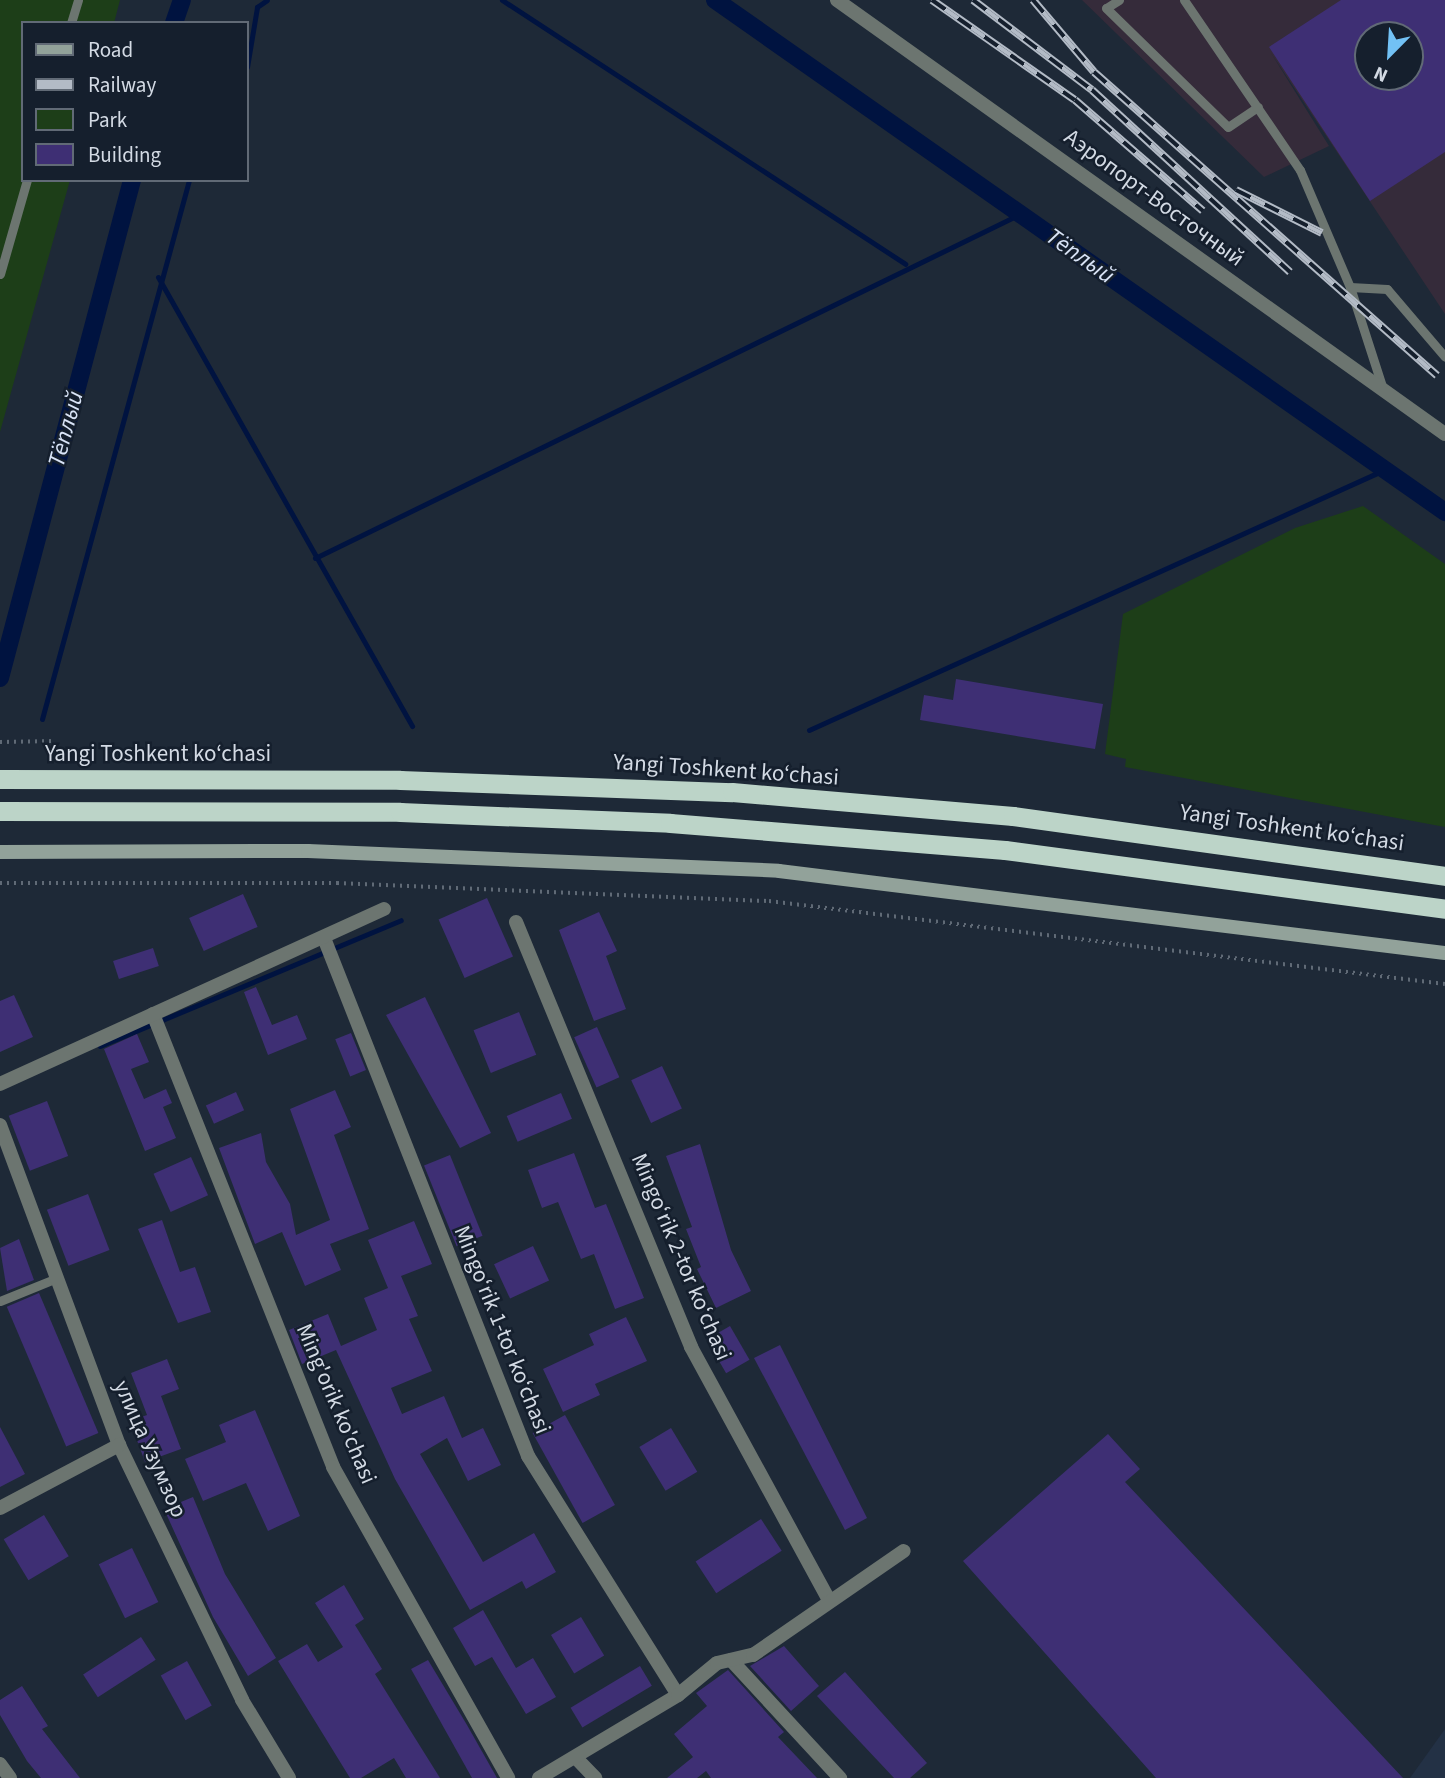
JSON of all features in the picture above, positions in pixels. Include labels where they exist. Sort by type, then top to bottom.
[{"type":"highway","name":"Yangi Toshkent ko‘chasi","points":[[0,779],[400,780],[732,792],[1013,816],[1445,876]]},
{"type":"highway","points":[[0,811],[400,812],[670,822],[1005,850],[1445,909]]},
{"type":"main road","points":[[0,852],[322,852],[779,871],[1445,953]]},
{"type":"street","name":"Аэропорт-Восточный","points":[[837,0],[1445,434]]},
{"type":"street","points":[[0,1084],[384,909]]},
{"type":"street","name":"Mingo‘rik 2-tor ko‘chasi","points":[[516,922],[691,1347],[828,1598]]},
{"type":"street","name":"Mingo‘rik 1-tor ko‘chasi","points":[[324,938],[528,1456],[678,1695]]},
{"type":"street","name":"Ming'orik ko'chasi","points":[[153,1014],[162,1029],[333,1467],[508,1778]]},
{"type":"street","name":"улица Узумзор","points":[[0,1125],[119,1445],[242,1700],[289,1778]]},
{"type":"street","points":[[0,1508],[119,1445]]},
{"type":"street","points":[[539,1778],[678,1695],[717,1663],[752,1656],[828,1598],[904,1551]]},
{"type":"street","points":[[732,1660],[840,1778]]},
{"type":"street","points":[[576,1758],[595,1778]]},
{"type":"street","points":[[0,1764],[9,1778]]},
{"type":"lane","points":[[72,21],[78,0]]},
{"type":"lane","points":[[1119,0],[1106,8],[1228,127],[1258,107]]},
{"type":"lane","points":[[1184,0],[1300,170],[1350,287],[1384,390]]},
{"type":"lane","points":[[0,274],[26,182]]},
{"type":"lane","points":[[1350,287],[1387,289],[1445,357]]},
{"type":"lane","points":[[0,1301],[57,1278]]},
{"type":"path","points":[[0,742],[56,741]]},
{"type":"path","points":[[0,883],[337,883],[769,901],[1445,984]]},
{"type":"shaded area","points":[[1082,0],[1445,0],[1445,314],[1271,53],[1329,146],[1264,177]]},
{"type":"shaded area","points":[[1445,1729],[1445,1778],[1410,1778]]},
{"type":"green space","points":[[0,0],[120,0],[115,21],[21,21],[21,182],[69,182],[0,432]]},
{"type":"green space","points":[[1363,506],[1445,564],[1445,827],[1125,767],[1126,759],[1105,754],[1123,614],[1295,528]]},
{"type":"building","points":[[1341,0],[1445,0],[1445,152],[1370,201],[1269,47]]},
{"type":"building","points":[[956,679],[1103,704],[1095,749],[920,720],[924,695],[953,700]]},
{"type":"building","points":[[243,894],[258,927],[204,951],[189,918]]},
{"type":"building","points":[[487,898],[513,956],[465,978],[439,920]]},
{"type":"building","points":[[599,912],[617,951],[606,956],[626,1009],[594,1021],[559,930]]},
{"type":"building","points":[[153,948],[159,966],[119,979],[113,961]]},
{"type":"building","points":[[256,987],[272,1025],[297,1015],[307,1039],[268,1055],[244,992]]},
{"type":"building","points":[[14,995],[33,1037],[0,1052],[0,1001]]},
{"type":"building","points":[[425,997],[491,1133],[460,1148],[386,1015]]},
{"type":"building","points":[[519,1012],[536,1055],[491,1073],[474,1030]]},
{"type":"building","points":[[597,1027],[619,1077],[597,1087],[574,1037]]},
{"type":"building","points":[[351,1033],[366,1070],[350,1076],[335,1039]]},
{"type":"building","points":[[137,1034],[149,1062],[131,1069],[144,1099],[166,1089],[172,1103],[163,1107],[176,1138],[145,1151],[104,1049]]},
{"type":"building","points":[[662,1066],[682,1109],[651,1123],[631,1080]]},
{"type":"building","points":[[335,1090],[351,1127],[334,1135],[369,1229],[330,1244],[341,1270],[305,1286],[282,1232],[255,1244],[219,1148],[261,1133],[266,1162],[290,1204],[296,1235],[330,1220],[290,1109]]},
{"type":"building","points":[[236,1092],[244,1110],[214,1124],[206,1105]]},
{"type":"building","points":[[561,1093],[572,1119],[518,1142],[507,1116]]},
{"type":"building","points":[[47,1101],[68,1156],[30,1171],[9,1116]]},
{"type":"building","points":[[700,1144],[731,1250],[751,1291],[716,1308],[697,1269],[701,1267],[686,1229],[692,1227],[666,1156]]},
{"type":"building","points":[[574,1153],[595,1208],[606,1204],[644,1298],[615,1309],[594,1254],[581,1259],[558,1202],[542,1208],[528,1170]]},
{"type":"building","points":[[450,1155],[483,1236],[457,1246],[424,1165]]},
{"type":"building","points":[[191,1157],[208,1195],[171,1212],[154,1174]]},
{"type":"building","points":[[88,1194],[110,1250],[68,1266],[47,1210]]},
{"type":"building","points":[[162,1220],[180,1272],[195,1267],[211,1312],[178,1323],[138,1229]]},
{"type":"building","points":[[414,1221],[432,1264],[401,1276],[418,1316],[409,1319],[432,1371],[391,1388],[402,1414],[444,1396],[462,1438],[483,1428],[501,1465],[468,1481],[447,1438],[420,1454],[483,1562],[534,1533],[556,1572],[526,1589],[522,1581],[470,1610],[395,1479],[336,1350],[302,1364],[289,1330],[328,1314],[341,1346],[377,1330],[364,1298],[388,1288],[368,1240]]},
{"type":"building","points":[[19,1239],[34,1280],[7,1291],[0,1248]]},
{"type":"building","points":[[533,1246],[549,1280],[510,1299],[494,1264]]},
{"type":"building","points":[[39,1293],[98,1433],[66,1447],[7,1307]]},
{"type":"building","points":[[626,1317],[647,1361],[595,1384],[600,1395],[563,1412],[543,1369],[594,1345],[589,1334]]},
{"type":"building","points":[[730,1326],[750,1360],[726,1373],[707,1340]]},
{"type":"building","points":[[780,1345],[867,1518],[845,1530],[754,1358]]},
{"type":"building","points":[[167,1359],[179,1389],[161,1396],[181,1449],[145,1462],[130,1421],[147,1415],[131,1373]]},
{"type":"building","points":[[255,1410],[300,1516],[268,1531],[246,1483],[203,1501],[185,1459],[226,1442],[219,1425]]},
{"type":"building","points":[[565,1415],[615,1505],[583,1523],[533,1433]]},
{"type":"building","points":[[0,1427],[25,1474],[0,1487]]},
{"type":"building","points":[[671,1428],[697,1472],[666,1491],[639,1447]]},
{"type":"building","points":[[1108,1434],[1140,1469],[1125,1482],[1403,1778],[1156,1778],[963,1561]]},
{"type":"building","points":[[193,1497],[225,1574],[276,1658],[248,1676],[213,1617],[164,1509]]},
{"type":"building","points":[[44,1515],[69,1556],[28,1580],[4,1539]]},
{"type":"building","points":[[761,1519],[782,1551],[716,1593],[696,1561]]},
{"type":"building","points":[[132,1548],[158,1602],[125,1618],[99,1564]]},
{"type":"building","points":[[344,1585],[364,1619],[355,1625],[382,1669],[375,1674],[440,1778],[406,1778],[394,1758],[361,1778],[350,1778],[278,1661],[307,1644],[318,1662],[343,1647],[315,1603]]},
{"type":"building","points":[[483,1610],[516,1668],[533,1658],[556,1697],[526,1714],[492,1657],[475,1666],[453,1628]]},
{"type":"building","points":[[581,1617],[604,1656],[574,1674],[551,1635]]},
{"type":"building","points":[[141,1637],[156,1660],[98,1697],[83,1675]]},
{"type":"building","points":[[784,1646],[819,1686],[791,1711],[750,1666]]},
{"type":"building","points":[[428,1660],[497,1778],[472,1778],[411,1669]]},
{"type":"building","points":[[187,1661],[212,1706],[185,1720],[161,1676]]},
{"type":"building","points":[[640,1666],[652,1686],[582,1727],[571,1708]]},
{"type":"building","points":[[728,1670],[784,1732],[778,1737],[817,1778],[711,1778],[706,1771],[697,1778],[667,1778],[693,1757],[674,1734],[707,1706],[696,1693]]},
{"type":"building","points":[[845,1672],[927,1763],[910,1778],[894,1778],[817,1696]]},
{"type":"building","points":[[22,1686],[48,1726],[42,1729],[80,1778],[41,1778],[27,1761],[0,1715],[0,1700]]},
{"type":"waterway","name":"Тёплый","points":[[175,21],[182,0]]},
{"type":"waterway","points":[[248,61],[257,7],[267,0]]},
{"type":"waterway","points":[[502,0],[905,264]]},
{"type":"waterway","name":"Тёплый","points":[[715,0],[1445,512]]},
{"type":"waterway","name":"Тёплый","points":[[0,678],[131,182]]},
{"type":"waterway","points":[[42,719],[188,182]]},
{"type":"waterway","points":[[315,558],[1020,214]]},
{"type":"waterway","points":[[158,277],[412,726]]},
{"type":"waterway","points":[[809,730],[1386,469]]},
{"type":"waterway","points":[[100,1046],[401,920]]},
{"type":"railway","points":[[932,0],[1075,100],[1203,211]]},
{"type":"railway","points":[[973,0],[1092,90],[1290,272]]},
{"type":"railway","points":[[1033,0],[1094,72],[1437,375]]},
{"type":"railway","points":[[1236,190],[1322,233]]}]
